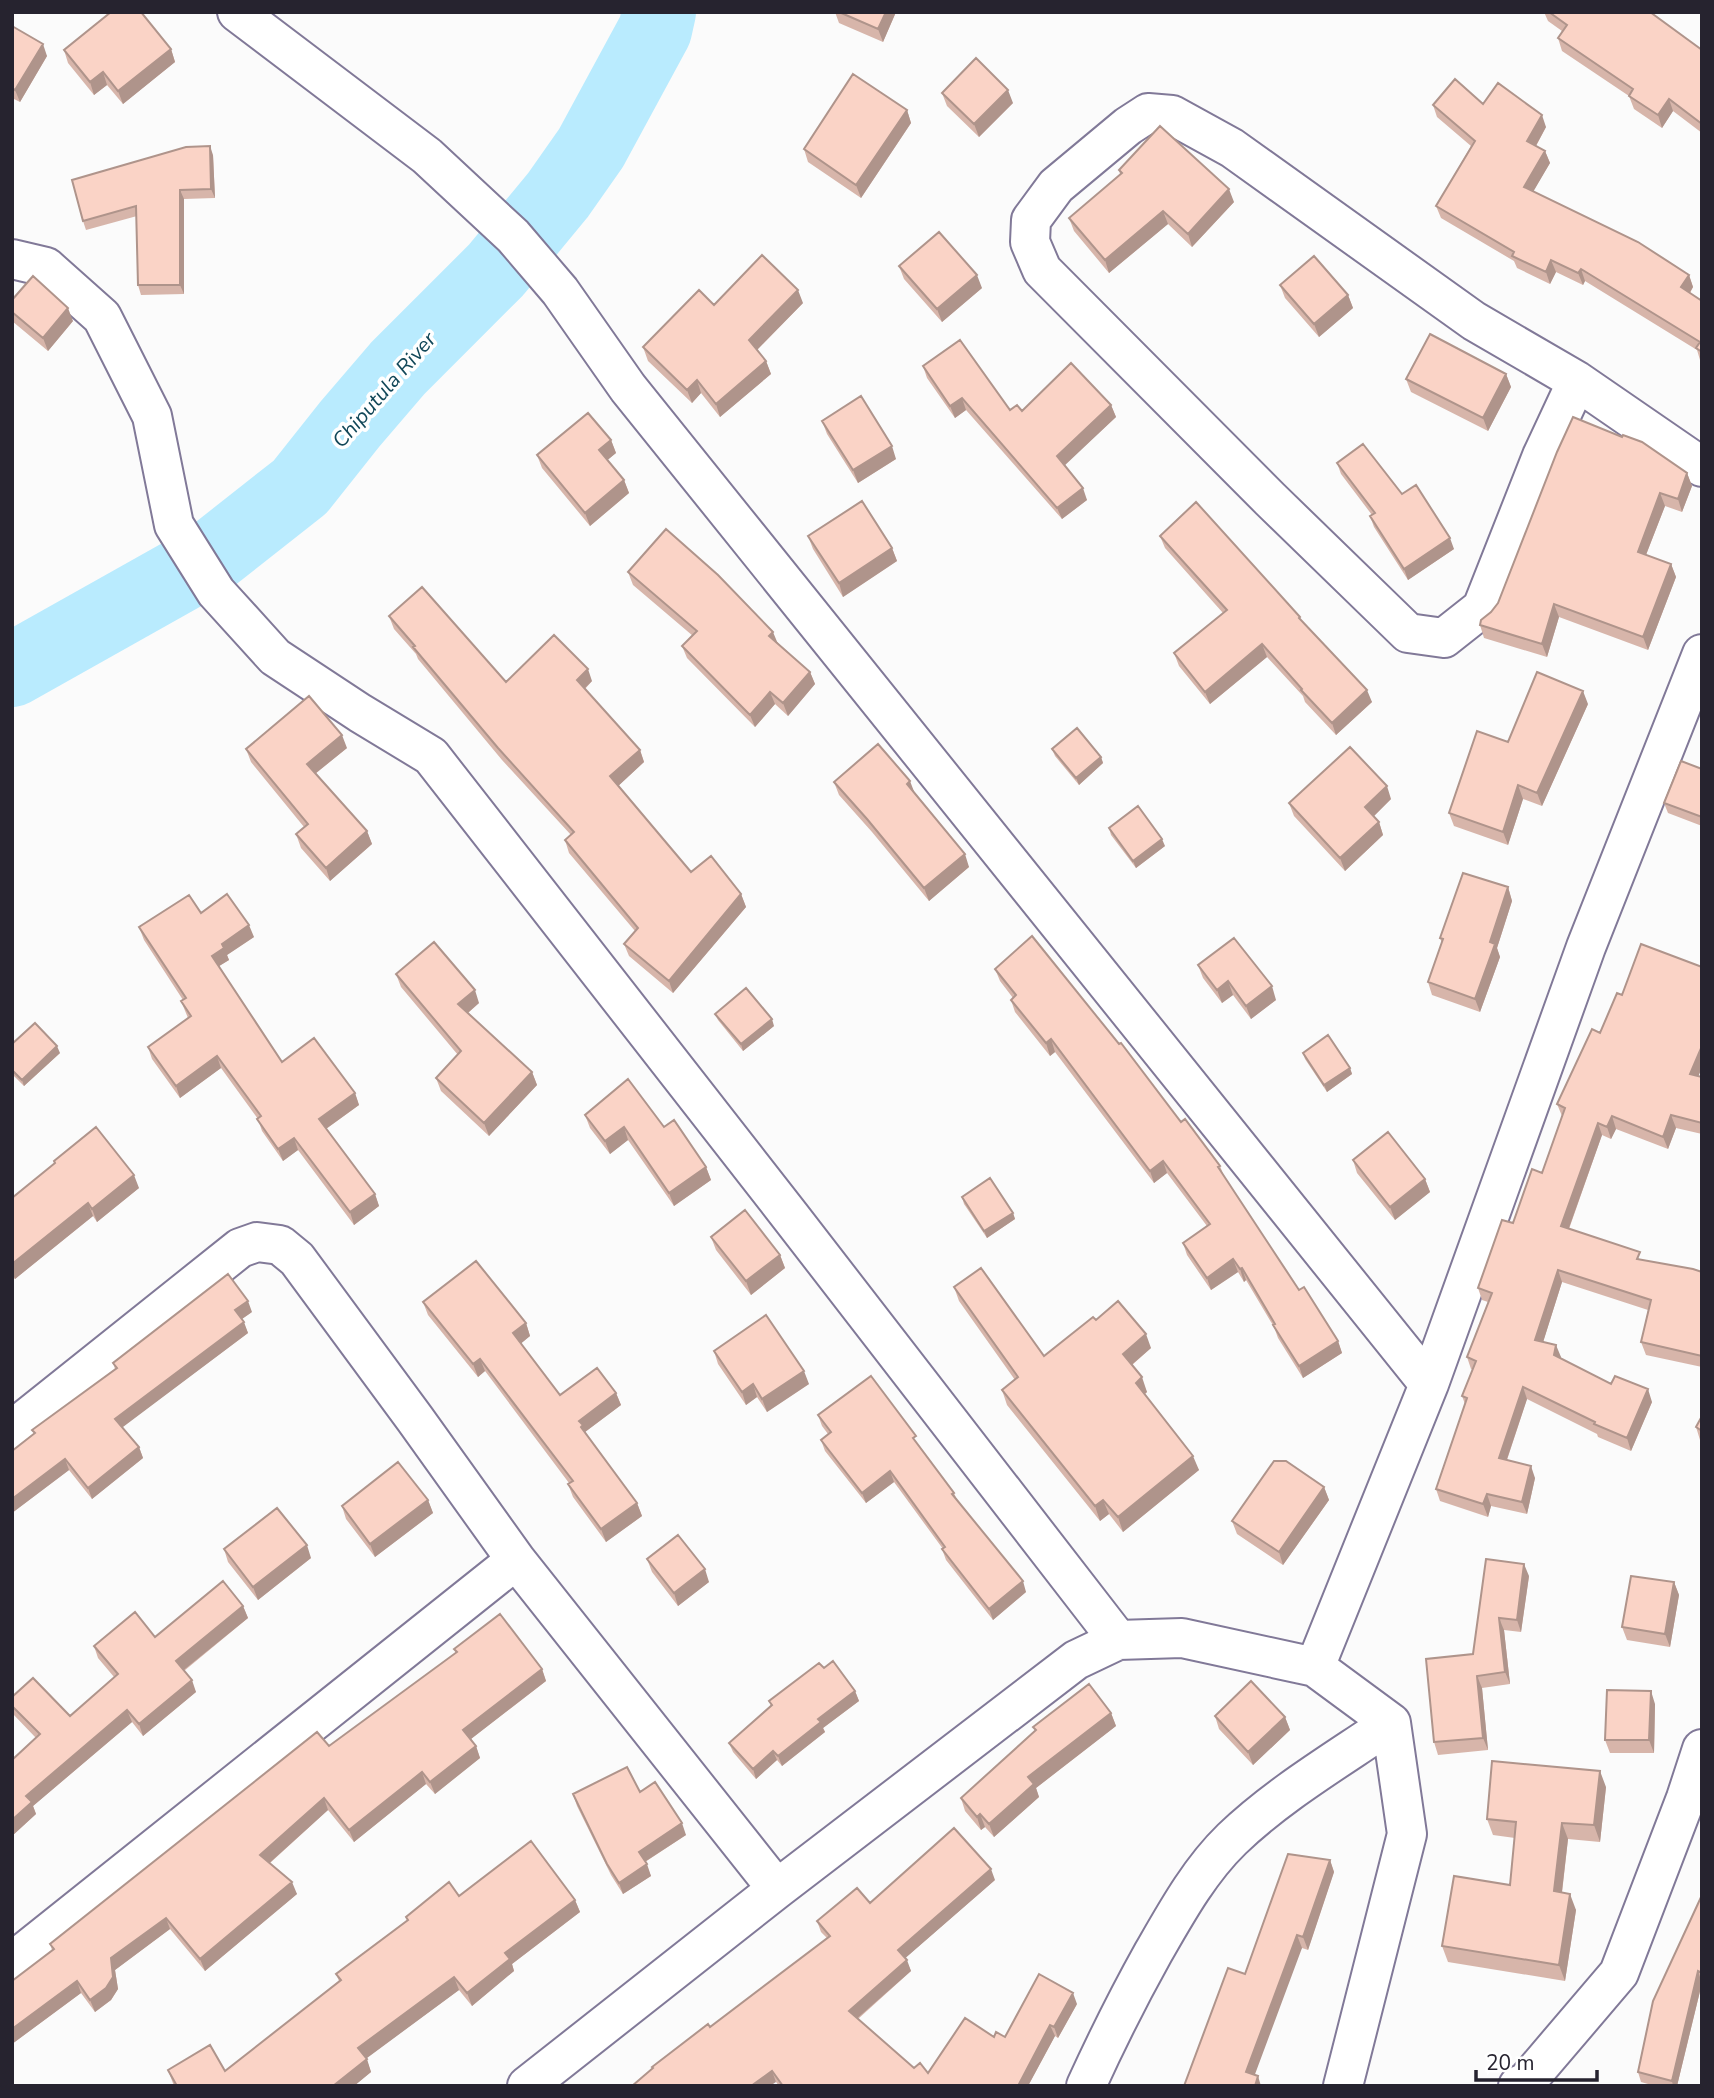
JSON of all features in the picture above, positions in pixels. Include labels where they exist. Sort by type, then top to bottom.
[{"type":"street","points":[[237,12],[427,156],[513,236],[560,291],[628,388],[1429,1384]]},
{"type":"street","points":[[1577,381],[1542,456],[1482,608],[1444,638],[1408,633],[1269,499],[1042,270],[1030,242],[1031,220],[1055,186],[1128,126],[1148,113],[1172,115],[1232,148],[1474,321],[1577,381],[1702,467]]},
{"type":"street","points":[[12,259],[46,267],[102,317],[152,416],[174,525],[216,592],[275,657],[431,756],[1118,1640]]},
{"type":"street","points":[[1315,1667],[1429,1384],[1586,947],[1702,654]]},
{"type":"street","points":[[12,1430],[240,1248],[257,1242],[280,1245],[297,1259],[516,1560],[777,1889]]},
{"type":"street","points":[[12,1962],[516,1560]]},
{"type":"street","points":[[527,2086],[777,1889],[1076,1660],[1118,1640],[1182,1638],[1315,1667],[1391,1723],[1407,1834],[1343,2086]]},
{"type":"street","points":[[1086,2086],[1116,2020],[1199,1877],[1230,1841],[1264,1811],[1391,1723]]},
{"type":"street","points":[[1518,2086],[1527,2081],[1619,1973],[1702,1749]]},
{"type":"building","points":[[111,12],[141,12],[171,49],[118,91],[103,72],[90,82],[64,50]]},
{"type":"building","points":[[839,12],[886,12],[878,29]]},
{"type":"building","points":[[1549,12],[1650,12],[1702,50],[1702,124],[1669,99],[1658,115],[1629,96],[1633,89],[1558,38],[1567,25]]},
{"type":"building","points":[[12,26],[43,44],[15,90],[12,88]]},
{"type":"building","points":[[976,58],[1008,90],[974,124],[942,93]]},
{"type":"building","points":[[853,74],[907,110],[856,185],[804,149]]},
{"type":"building","points":[[1455,79],[1483,104],[1498,83],[1542,115],[1527,141],[1545,151],[1524,187],[1638,242],[1689,275],[1681,287],[1702,301],[1702,352],[1696,348],[1700,342],[1581,269],[1578,273],[1551,260],[1546,272],[1512,256],[1514,252],[1436,206],[1475,141],[1433,105]]},
{"type":"building","points":[[1160,126],[1229,189],[1188,234],[1163,211],[1105,260],[1069,218],[1122,173],[1119,170]]},
{"type":"building","points":[[210,146],[211,189],[180,190],[180,285],[138,285],[136,206],[83,221],[72,180],[186,147]]},
{"type":"building","points":[[939,232],[977,275],[937,309],[899,266]]},
{"type":"building","points":[[762,255],[798,290],[749,340],[766,361],[716,404],[697,380],[687,390],[643,347],[699,290],[714,305]]},
{"type":"building","points":[[1314,256],[1348,295],[1314,324],[1280,285]]},
{"type":"building","points":[[33,276],[68,308],[43,338],[12,312],[12,300]]},
{"type":"building","points":[[1430,334],[1506,374],[1483,418],[1406,379]]},
{"type":"building","points":[[960,340],[1010,410],[1017,405],[1022,411],[1071,363],[1111,405],[1057,456],[1083,488],[1057,508],[962,398],[950,406],[923,366]]},
{"type":"building","points":[[861,396],[892,446],[853,470],[822,421]]},
{"type":"building","points":[[588,413],[611,440],[599,450],[624,480],[585,513],[537,455]]},
{"type":"building","points":[[1573,417],[1622,437],[1623,435],[1642,442],[1687,473],[1678,499],[1660,493],[1638,552],[1671,564],[1643,637],[1554,604],[1542,644],[1480,625],[1481,620],[1498,603]]},
{"type":"building","points":[[1363,444],[1402,494],[1416,485],[1450,538],[1404,569],[1370,516],[1375,513],[1337,463]]},
{"type":"building","points":[[862,501],[892,548],[839,583],[808,536]]},
{"type":"building","points":[[1196,502],[1367,690],[1332,723],[1262,644],[1205,692],[1174,653],[1227,610],[1160,536]]},
{"type":"building","points":[[666,529],[718,575],[773,632],[769,636],[810,672],[783,703],[770,692],[750,715],[682,646],[697,631],[628,572]]},
{"type":"building","points":[[422,587],[506,682],[554,635],[588,669],[577,680],[640,750],[610,776],[691,872],[711,856],[741,894],[669,981],[624,944],[638,928],[565,840],[574,832],[498,748],[389,616]]},
{"type":"building","points":[[1537,672],[1583,691],[1537,793],[1518,785],[1503,832],[1449,813],[1477,731],[1508,742]]},
{"type":"building","points":[[309,696],[342,735],[307,764],[367,831],[326,868],[296,834],[308,824],[246,749]]},
{"type":"building","points":[[1077,728],[1101,757],[1076,778],[1052,749]]},
{"type":"building","points":[[878,744],[910,781],[907,784],[965,854],[924,888],[834,782]]},
{"type":"building","points":[[1350,747],[1387,786],[1365,807],[1379,822],[1340,858],[1289,803]]},
{"type":"building","points":[[1681,761],[1702,769],[1702,817],[1664,803]]},
{"type":"building","points":[[1138,806],[1162,839],[1133,861],[1109,828]]},
{"type":"building","points":[[1463,873],[1508,887],[1490,942],[1495,944],[1475,999],[1428,982]]},
{"type":"building","points":[[227,894],[249,925],[222,944],[224,948],[212,956],[282,1062],[314,1038],[355,1093],[319,1119],[375,1194],[350,1212],[294,1138],[278,1149],[257,1119],[261,1116],[217,1056],[176,1086],[148,1047],[191,1016],[181,1001],[186,998],[139,927],[189,895],[201,913]]},
{"type":"building","points":[[1032,936],[1119,1044],[1121,1043],[1181,1122],[1185,1119],[1220,1166],[1218,1167],[1299,1290],[1304,1287],[1338,1341],[1299,1366],[1242,1268],[1240,1269],[1233,1259],[1207,1278],[1183,1243],[1210,1224],[1163,1161],[1150,1171],[1051,1039],[1046,1043],[1011,1000],[1016,995],[995,969]]},
{"type":"building","points":[[1234,938],[1272,986],[1246,1006],[1228,981],[1217,990],[1198,965]]},
{"type":"building","points":[[434,942],[475,990],[458,1004],[532,1072],[484,1123],[436,1078],[461,1051],[396,974]]},
{"type":"building","points":[[1641,944],[1702,967],[1702,1046],[1690,1074],[1702,1077],[1702,1123],[1671,1115],[1663,1137],[1612,1116],[1607,1127],[1598,1123],[1561,1226],[1640,1252],[1637,1259],[1702,1272],[1702,1356],[1641,1342],[1651,1300],[1558,1270],[1535,1340],[1556,1345],[1554,1355],[1611,1384],[1615,1376],[1648,1389],[1627,1438],[1523,1387],[1499,1458],[1531,1466],[1522,1502],[1487,1494],[1483,1504],[1436,1489],[1467,1398],[1462,1396],[1476,1361],[1467,1357],[1492,1293],[1478,1288],[1502,1220],[1513,1223],[1532,1169],[1542,1173],[1565,1108],[1557,1104],[1592,1029],[1600,1033],[1617,993],[1622,995]]},
{"type":"building","points":[[746,988],[772,1019],[741,1044],[715,1014]]},
{"type":"building","points":[[35,1023],[57,1046],[22,1080],[12,1070],[12,1044]]},
{"type":"building","points":[[1328,1035],[1350,1068],[1324,1085],[1303,1053]]},
{"type":"building","points":[[628,1079],[664,1127],[674,1120],[706,1167],[669,1193],[624,1127],[605,1141],[585,1115]]},
{"type":"building","points":[[96,1127],[134,1175],[92,1209],[88,1203],[12,1264],[12,1198]]},
{"type":"building","points":[[1388,1132],[1425,1179],[1390,1207],[1353,1160]]},
{"type":"building","points":[[990,1178],[1013,1213],[984,1231],[962,1197]]},
{"type":"building","points":[[745,1210],[780,1255],[746,1281],[711,1237]]},
{"type":"building","points":[[476,1261],[526,1323],[513,1333],[560,1395],[597,1368],[616,1393],[579,1421],[637,1503],[601,1529],[568,1484],[573,1481],[480,1359],[473,1364],[423,1302]]},
{"type":"building","points":[[981,1268],[1044,1356],[1093,1317],[1096,1320],[1118,1301],[1146,1334],[1123,1354],[1142,1377],[1136,1383],[1193,1456],[1118,1517],[1103,1500],[1095,1506],[1002,1390],[1018,1377],[954,1287]]},
{"type":"building","points":[[228,1274],[248,1301],[235,1310],[244,1322],[115,1419],[139,1447],[88,1488],[65,1459],[12,1499],[12,1451],[35,1433],[32,1430],[117,1368],[113,1363]]},
{"type":"building","points":[[766,1315],[804,1371],[762,1399],[753,1384],[742,1392],[714,1351]]},
{"type":"building","points":[[871,1376],[916,1436],[913,1438],[954,1493],[952,1494],[1023,1581],[989,1609],[942,1549],[945,1547],[890,1471],[862,1493],[821,1440],[831,1432],[818,1415]]},
{"type":"building","points":[[1702,1416],[1702,1431],[1696,1427]]},
{"type":"building","points":[[1274,1461],[1286,1461],[1324,1487],[1279,1552],[1232,1521]]},
{"type":"building","points":[[398,1462],[428,1500],[370,1544],[342,1506]]},
{"type":"building","points":[[277,1508],[307,1545],[253,1587],[224,1549]]},
{"type":"building","points":[[678,1535],[705,1569],[674,1593],[647,1559]]},
{"type":"building","points":[[1486,1559],[1524,1564],[1517,1620],[1499,1618],[1505,1672],[1477,1676],[1483,1738],[1434,1742],[1426,1659],[1473,1654]]},
{"type":"building","points":[[1631,1576],[1674,1582],[1665,1634],[1622,1627]]},
{"type":"building","points":[[223,1581],[243,1606],[176,1661],[192,1680],[139,1724],[127,1710],[26,1796],[32,1802],[12,1820],[12,1760],[40,1734],[12,1706],[12,1697],[33,1678],[70,1716],[118,1674],[94,1646],[135,1612],[155,1637]]},
{"type":"building","points":[[500,1614],[542,1669],[463,1730],[476,1746],[430,1782],[422,1772],[349,1830],[324,1798],[260,1855],[292,1882],[200,1959],[166,1918],[111,1958],[113,1977],[106,1988],[90,2000],[77,1981],[12,2029],[12,1981],[54,1949],[50,1944],[317,1732],[329,1746],[457,1652],[454,1649]]},
{"type":"building","points":[[833,1661],[855,1691],[818,1719],[821,1722],[778,1756],[773,1751],[753,1769],[729,1743],[772,1705],[769,1701],[819,1663],[824,1668]]},
{"type":"building","points":[[1251,1681],[1285,1717],[1248,1752],[1215,1716]]},
{"type":"building","points":[[1089,1684],[1111,1713],[1028,1777],[1034,1784],[989,1824],[980,1814],[977,1817],[961,1798],[1036,1730],[1033,1727]]},
{"type":"building","points":[[1607,1690],[1651,1691],[1649,1740],[1605,1740]]},
{"type":"building","points":[[1492,1761],[1600,1771],[1594,1825],[1562,1823],[1554,1891],[1570,1894],[1559,1965],[1442,1946],[1454,1876],[1510,1885],[1516,1822],[1487,1819]]},
{"type":"building","points":[[627,1767],[640,1792],[655,1782],[682,1823],[639,1852],[647,1864],[619,1883],[573,1794]]},
{"type":"building","points":[[954,1828],[991,1869],[898,1950],[907,1960],[849,2011],[914,2068],[920,2063],[928,2073],[965,2018],[994,2037],[996,2032],[1005,2037],[1039,1974],[1073,1993],[1054,2027],[1050,2025],[1018,2086],[783,2086],[772,2071],[751,2086],[632,2086],[708,2024],[710,2027],[830,1936],[817,1921],[857,1888],[870,1903]]},
{"type":"building","points":[[531,1841],[575,1900],[505,1953],[510,1959],[467,1993],[454,1977],[358,2048],[367,2059],[333,2086],[177,2086],[168,2070],[210,2045],[225,2071],[341,1980],[336,1974],[408,1920],[406,1917],[449,1882],[459,1896]]},
{"type":"building","points":[[1288,1854],[1330,1860],[1303,1937],[1297,1935],[1246,2072],[1258,2076],[1255,2086],[1184,2086],[1228,1968],[1245,1974]]},
{"type":"building","points":[[1702,1895],[1702,1973],[1698,1971],[1672,2081],[1638,2072],[1653,2001]]},
{"type":"waterway","name":"Chiputula River","points":[[12,670],[206,561],[300,487],[398,368],[496,270],[558,195],[591,148],[655,30],[659,12]]}]
